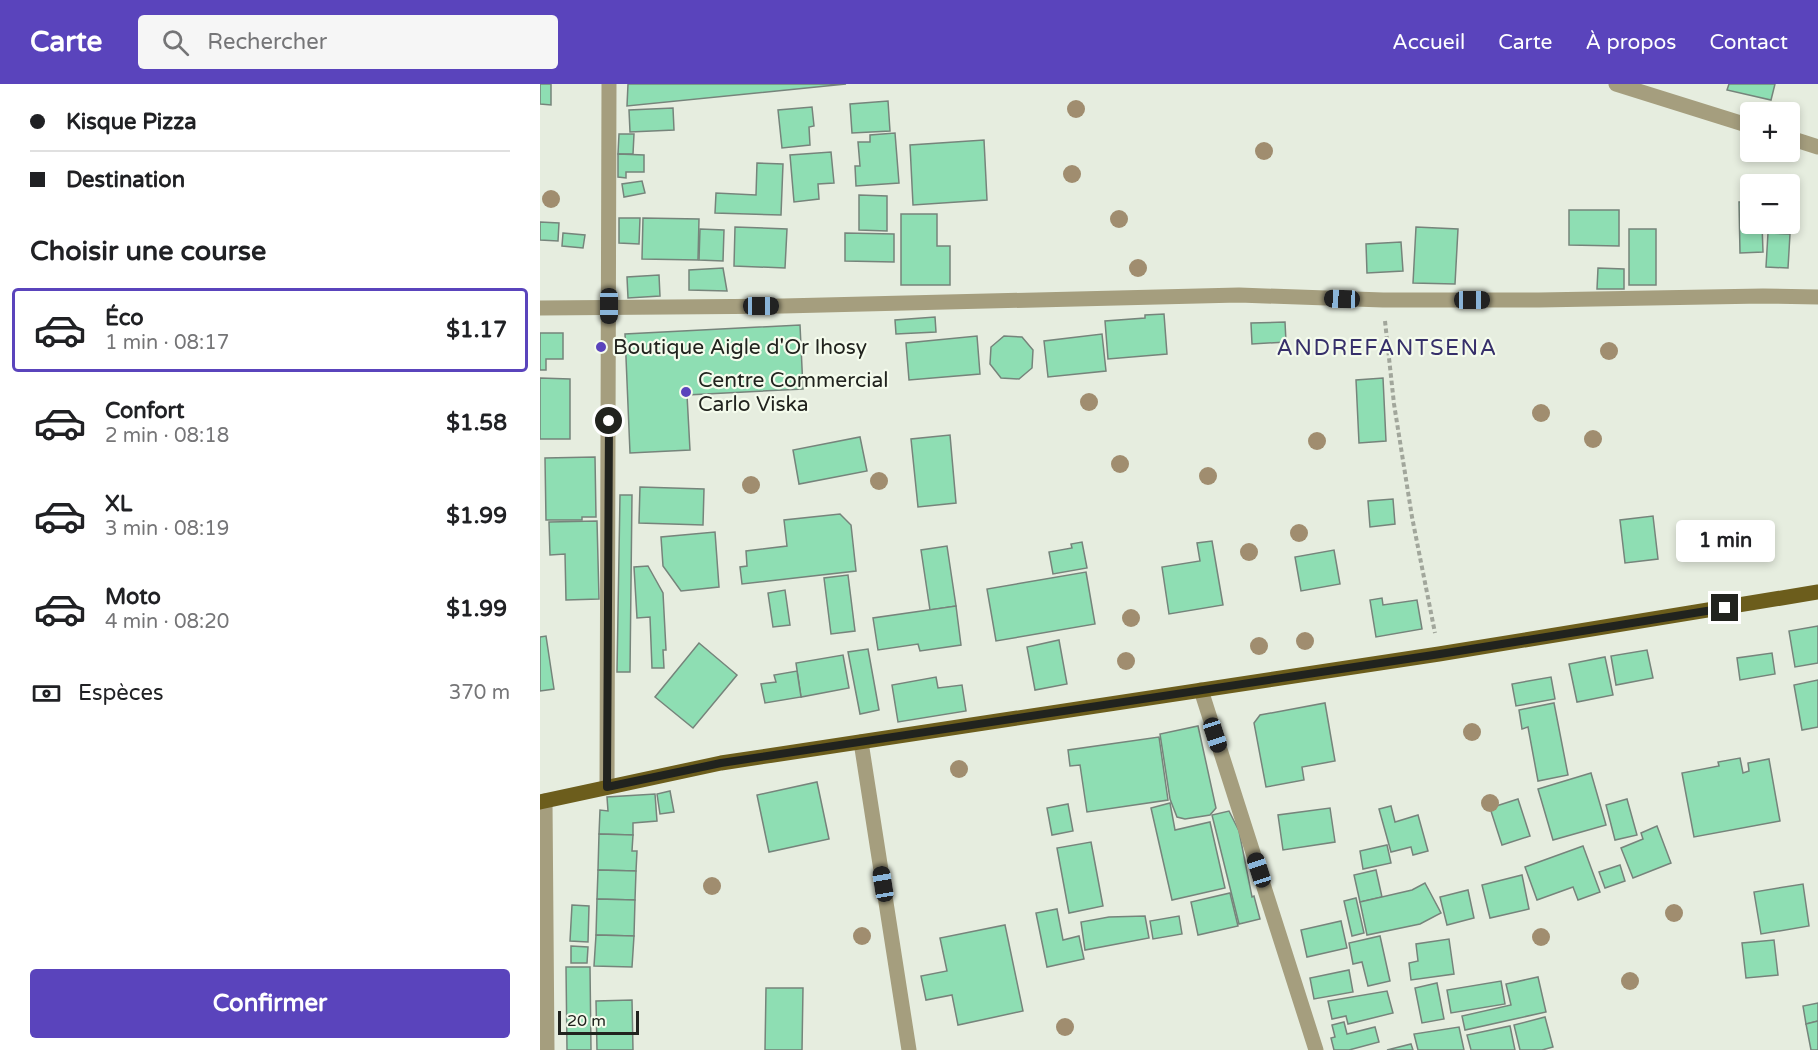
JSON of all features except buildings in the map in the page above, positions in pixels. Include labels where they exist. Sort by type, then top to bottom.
[{"type":"main road","points":[[543,801],[721,763],[1440,654],[1818,592]]},
{"type":"street","points":[[607,787],[609,84]]},
{"type":"street","points":[[1616,84],[1740,123]]},
{"type":"street","points":[[1800,141],[1818,147]]},
{"type":"street","points":[[540,308],[783,306],[1239,295],[1383,300],[1818,297]]},
{"type":"street","points":[[1201,690],[1316,1050]]},
{"type":"street","points":[[861,742],[909,1050]]},
{"type":"street","points":[[543,801],[547,1050]]},
{"type":"path","points":[[1383,300],[1394,404],[1412,517],[1440,654]]},
{"type":"place","name":"Boutique Aigle d'Or Ihosy","points":[[601,347]]},
{"type":"place","name":"Centre Commercial Carlo Viska","points":[[686,392]]},
{"type":"district","name":"ANDREFANTSENA","points":[[1387,348]]},
{"type":"route","points":[[609,421],[607,787],[721,763],[1440,654],[1725,608]]}]
